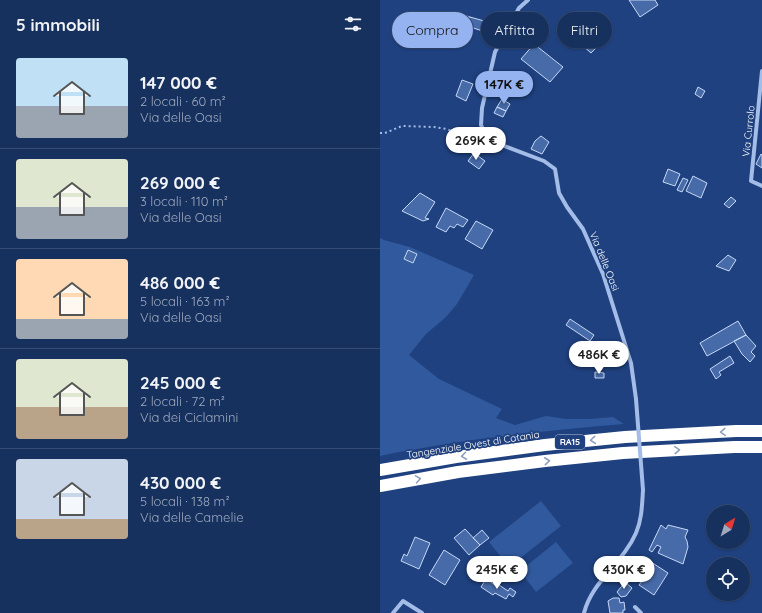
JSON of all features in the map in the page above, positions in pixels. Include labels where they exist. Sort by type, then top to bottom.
[{"type":"highway","name":"Tangenziale Ovest di Catania","points":[[380,470],[456,457],[545,445],[625,437],[762,431]]},
{"type":"highway","name":"RA15","points":[[380,486],[458,472],[623,453],[734,447],[762,447]]},
{"type":"street","points":[[481,126],[482,108],[495,52],[519,8],[528,0]]},
{"type":"street","name":"Via Currolo","points":[[762,71],[751,181],[762,186]]},
{"type":"street","name":"Via delle Oasi","points":[[481,126],[489,142],[499,144],[544,161],[555,169],[559,193],[583,230],[603,274],[631,363],[636,399],[643,490],[640,521],[630,544],[593,592],[584,613]]},
{"type":"street","points":[[393,613],[403,601],[422,613]]},
{"type":"street","points":[[635,607],[641,613]]},
{"type":"path","points":[[380,133],[385,133],[402,126],[434,127],[447,129],[456,133],[468,132],[481,126]]},
{"type":"shaded area","points":[[380,238],[410,247],[474,275],[457,304],[446,317],[426,334],[409,355],[439,379],[502,409],[496,418],[515,425],[546,416],[566,419],[613,417],[624,424],[490,438],[380,456]]},
{"type":"shaded area","points":[[541,501],[561,526],[509,567],[489,542]]},
{"type":"shaded area","points":[[556,542],[573,563],[536,592],[520,571]]},
{"type":"building","points":[[629,0],[655,0],[658,5],[640,17]]},
{"type":"building","points":[[473,18],[481,20],[481,30],[473,28]]},
{"type":"building","points":[[531,48],[539,48],[563,67],[550,82],[521,59]]},
{"type":"building","points":[[585,48],[596,48],[591,53]]},
{"type":"building","points":[[462,80],[473,84],[466,101],[456,96]]},
{"type":"building","points":[[698,87],[705,91],[701,98],[695,94]]},
{"type":"building","points":[[502,99],[510,104],[506,111],[497,107]]},
{"type":"building","points":[[497,107],[506,111],[503,117],[494,113]]},
{"type":"building","points":[[541,136],[549,142],[542,154],[531,149],[535,141]]},
{"type":"building","points":[[474,153],[485,161],[479,169],[468,161]]},
{"type":"building","points":[[761,154],[762,155],[762,168],[756,164]]},
{"type":"building","points":[[668,169],[680,174],[675,186],[663,182]]},
{"type":"building","points":[[693,176],[707,183],[701,198],[686,191]]},
{"type":"building","points":[[683,178],[688,180],[682,192],[677,190]]},
{"type":"building","points":[[420,193],[435,202],[425,218],[429,219],[423,221],[402,211]]},
{"type":"building","points":[[731,197],[736,201],[729,208],[724,204]]},
{"type":"building","points":[[446,208],[468,220],[463,227],[457,224],[454,228],[450,226],[446,232],[436,227]]},
{"type":"building","points":[[476,221],[493,230],[482,249],[465,239]]},
{"type":"building","points":[[408,250],[417,254],[413,263],[404,259]]},
{"type":"building","points":[[728,255],[736,260],[729,271],[716,266]]},
{"type":"building","points":[[570,319],[594,335],[590,341],[566,325]]},
{"type":"building","points":[[738,321],[746,335],[707,356],[700,343]]},
{"type":"building","points":[[746,335],[756,346],[751,352],[755,356],[750,362],[742,354],[734,341]]},
{"type":"building","points":[[730,356],[734,363],[719,372],[721,375],[716,379],[710,369]]},
{"type":"building","points":[[595,372],[604,373],[604,378],[595,378]]},
{"type":"building","points":[[661,525],[666,529],[668,525],[688,530],[685,537],[688,547],[683,564],[658,553],[661,547],[657,545],[652,552],[649,550]]},
{"type":"building","points":[[465,529],[480,545],[469,555],[454,538]]},
{"type":"building","points":[[482,530],[489,538],[480,545],[473,538]]},
{"type":"building","points":[[415,537],[430,543],[419,569],[401,561],[404,554],[407,556]]},
{"type":"building","points":[[444,550],[460,560],[445,585],[429,575]]},
{"type":"building","points":[[651,562],[668,573],[654,595],[639,585],[647,574],[644,573]]},
{"type":"building","points":[[486,579],[498,587],[499,585],[508,591],[510,588],[516,592],[513,597],[509,594],[506,599],[495,593],[493,595],[481,587]]},
{"type":"building","points":[[625,582],[632,588],[626,596],[621,597],[617,592]]},
{"type":"building","points":[[613,598],[619,598],[620,603],[624,602],[625,610],[623,610],[623,613],[610,613],[608,601]]}]
